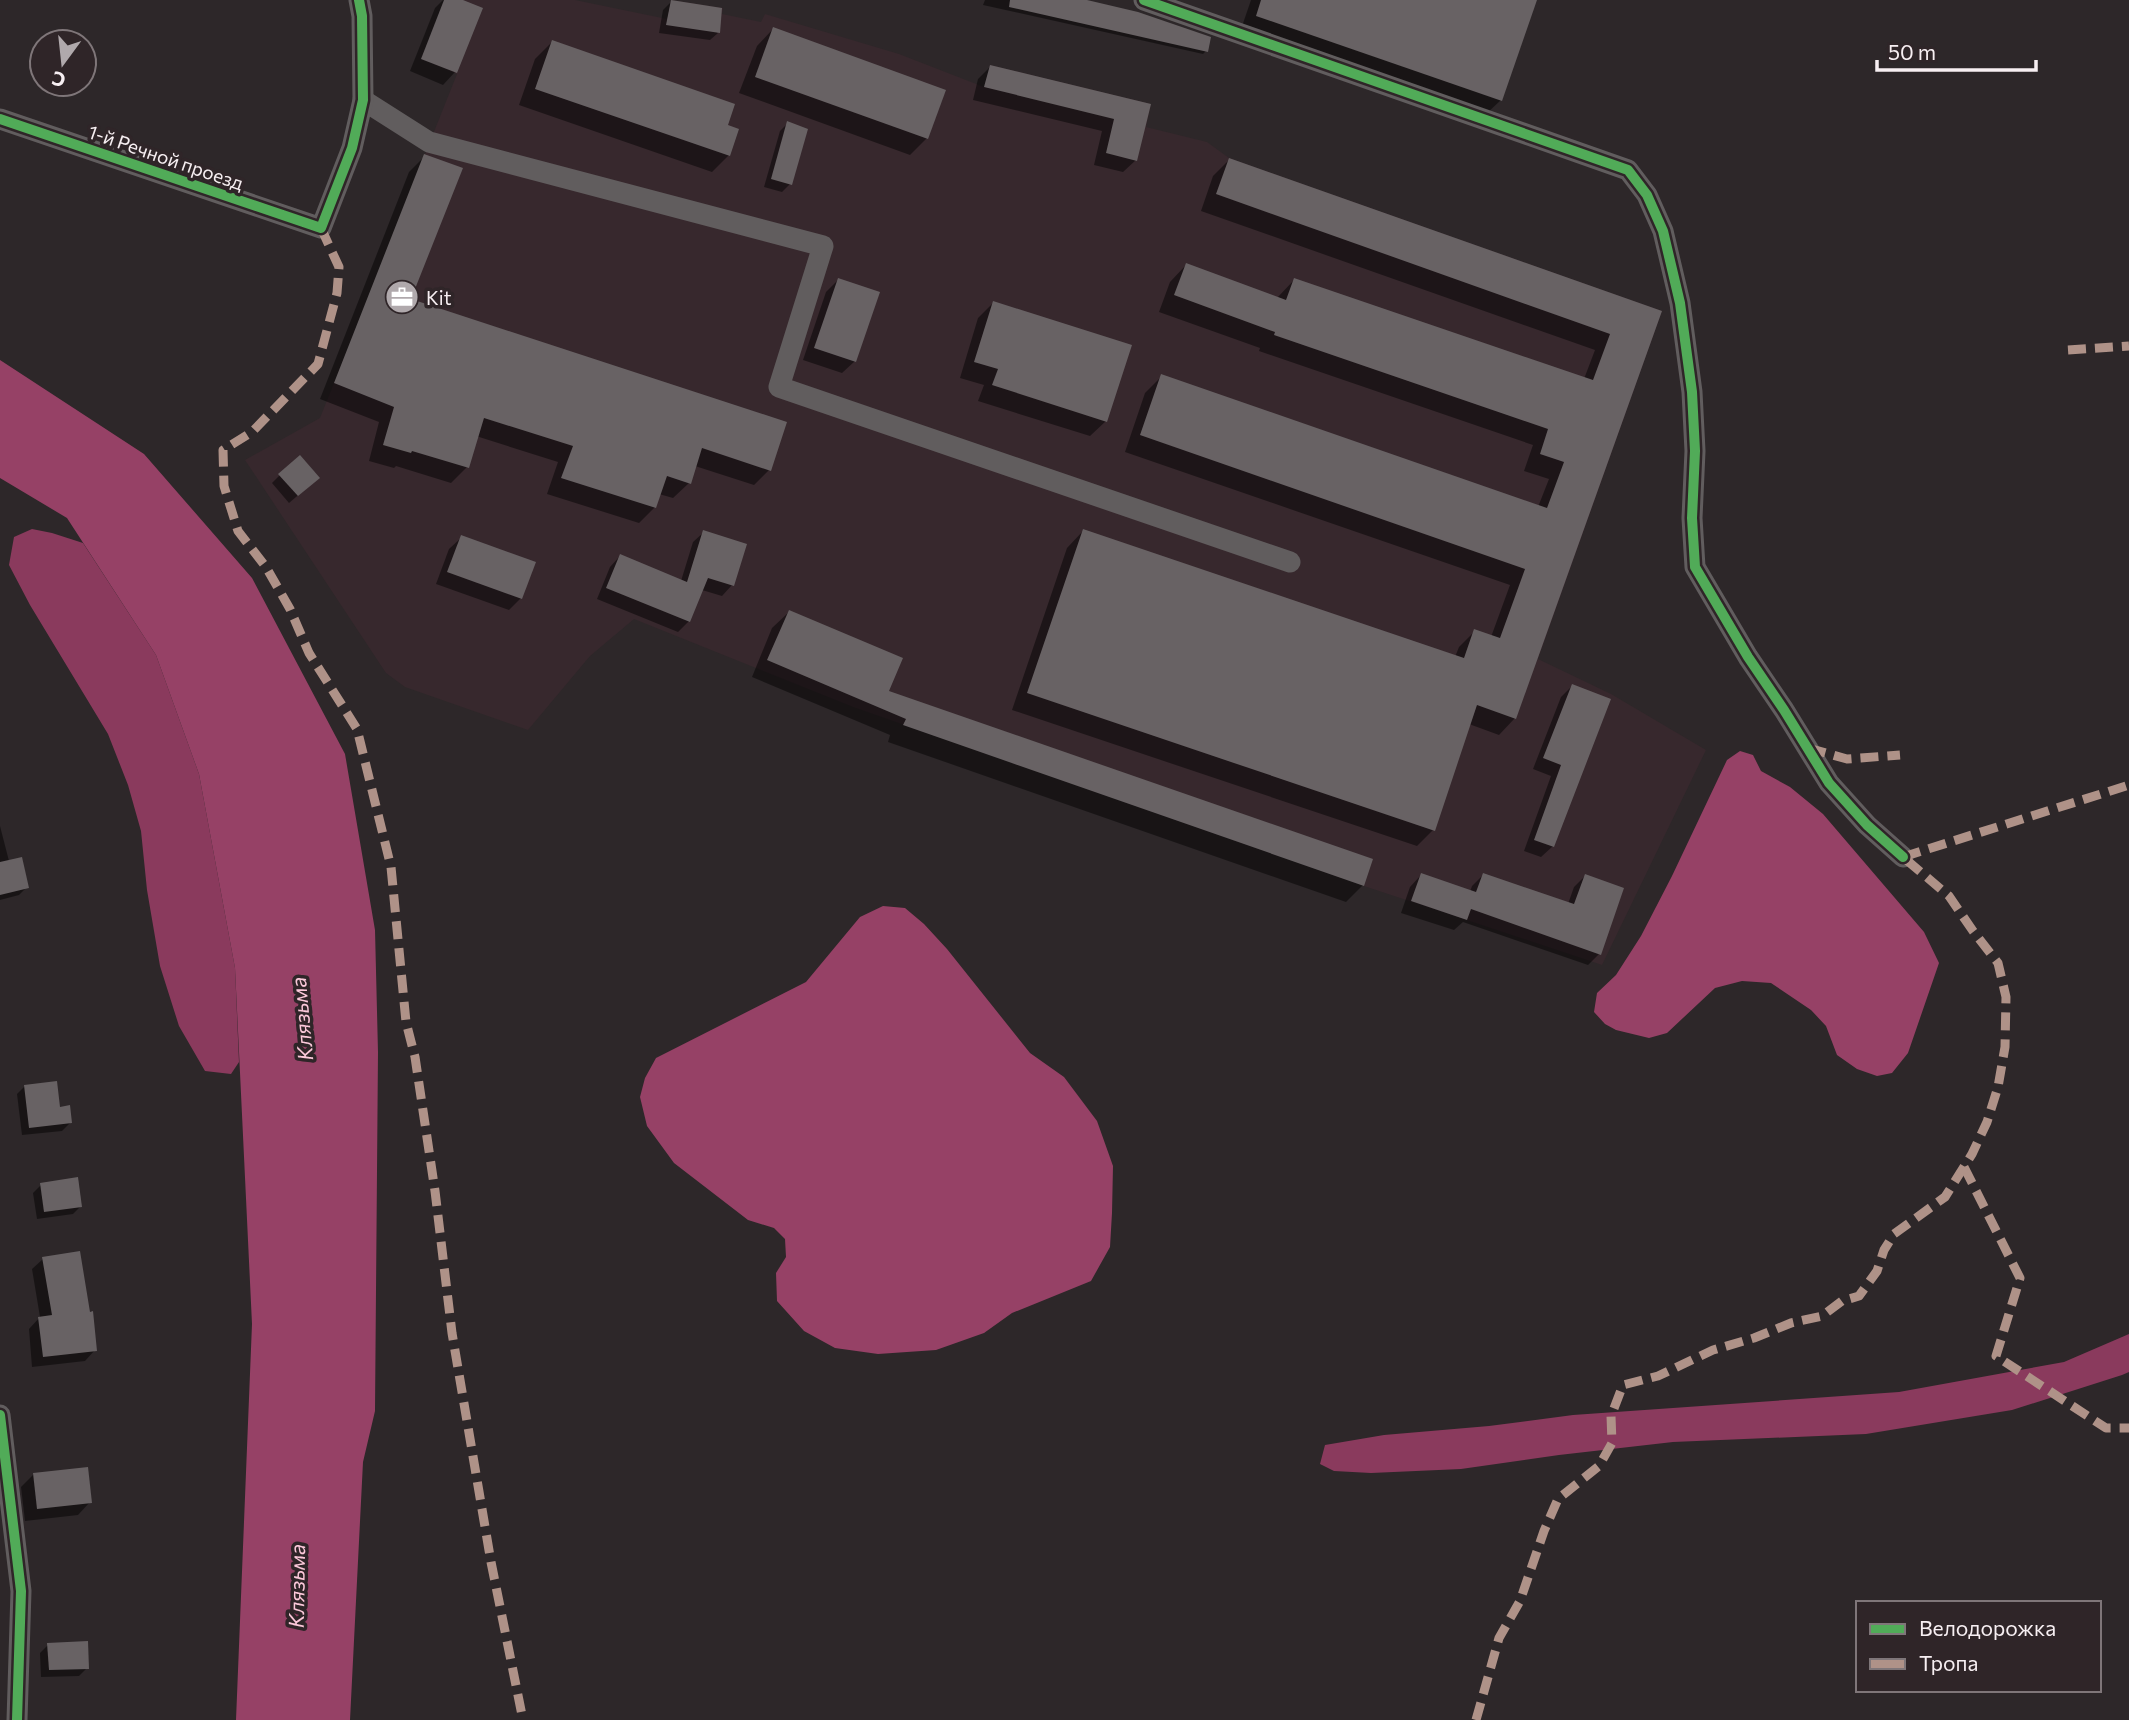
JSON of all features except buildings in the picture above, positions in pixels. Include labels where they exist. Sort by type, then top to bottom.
[{"type":"street","points":[[359,0],[362,16],[363,100],[429,142],[823,246],[779,387],[1290,562]]},
{"type":"street","points":[[1144,0],[1628,170],[1647,195],[1663,232],[1680,303],[1692,392],[1695,451],[1692,518],[1695,567],[1748,657],[1829,783],[1867,825],[1903,857]]},
{"type":"street","name":"1-й Речной проезд","points":[[0,119],[321,228],[352,148],[363,100]]},
{"type":"street","points":[[0,1415],[17,1720]]},
{"type":"shaded area","points":[[444,0],[575,0],[667,19],[671,0],[723,8],[722,14],[761,22],[765,14],[899,54],[984,87],[990,65],[1151,104],[1146,127],[1207,142],[1229,158],[1662,311],[1538,659],[1611,694],[1706,750],[1602,965],[1364,886],[853,707],[634,619],[590,656],[528,730],[405,687],[386,673],[245,460],[320,418],[457,74],[421,59]]},
{"type":"shaded area","points":[[32,529],[83,543],[156,655],[199,774],[235,968],[239,1062],[231,1074],[205,1071],[179,1026],[160,966],[147,890],[141,831],[128,785],[108,734],[9,565],[14,537]]},
{"type":"shaded area","points":[[2129,1334],[2129,1372],[2122,1375],[2012,1410],[1866,1434],[1673,1442],[1461,1469],[1371,1473],[1334,1471],[1320,1464],[1325,1445],[1384,1435],[1573,1415],[1899,1392],[2064,1362]]},
{"type":"water","name":"Клязьма","points":[[0,360],[144,454],[252,578],[345,754],[375,930],[378,1052],[375,1411],[363,1462],[350,1720],[236,1720],[252,1324],[235,968],[199,774],[156,655],[67,518],[0,478]]},
{"type":"water","points":[[1740,751],[1753,755],[1761,771],[1790,787],[1823,814],[1924,932],[1939,963],[1908,1053],[1892,1073],[1877,1076],[1857,1069],[1837,1055],[1826,1026],[1811,1010],[1771,983],[1742,981],[1715,988],[1667,1033],[1649,1038],[1616,1030],[1605,1024],[1594,1012],[1597,993],[1616,975],[1641,936],[1727,760]]},
{"type":"water","points":[[883,906],[905,908],[924,924],[1030,1053],[1064,1077],[1097,1121],[1113,1166],[1110,1247],[1091,1281],[1012,1313],[984,1333],[936,1350],[878,1354],[835,1348],[804,1331],[777,1301],[776,1273],[786,1257],[785,1239],[774,1228],[748,1220],[674,1163],[647,1126],[640,1097],[645,1078],[656,1058],[806,982],[860,917]]},
{"type":"marked path","points":[[321,228],[339,267],[337,293],[318,364],[252,432],[223,450],[224,486],[238,531],[266,567],[290,609],[309,653],[357,729],[391,867],[406,1022],[415,1057],[435,1191],[452,1333],[491,1562],[523,1720]]},
{"type":"marked path","points":[[2068,350],[2129,346]]},
{"type":"marked path","points":[[1808,748],[1847,759],[1900,755]]},
{"type":"marked path","points":[[1903,857],[2129,785]]},
{"type":"marked path","points":[[1476,1720],[1499,1638],[1520,1601],[1558,1499],[1599,1466],[1612,1443],[1611,1416],[1623,1385],[1658,1376],[1713,1350],[1791,1323],[1822,1316],[1842,1301],[1859,1296],[1877,1271],[1884,1250],[1894,1234],[1945,1197],[1972,1154],[1987,1122],[1998,1087],[2005,1047],[2006,997],[1998,963],[1949,896],[1903,857]]},
{"type":"marked path","points":[[1964,1167],[2020,1278],[1996,1356],[2106,1428],[2129,1428]]},
{"type":"cycle path","points":[[0,119],[321,228],[352,148],[363,100],[362,16],[359,0]]},
{"type":"cycle path","points":[[1144,0],[1628,170],[1647,195],[1663,231],[1680,303],[1692,392],[1695,451],[1692,518],[1695,567],[1748,657],[1829,783],[1867,825],[1903,857]]},
{"type":"cycle path","points":[[0,1415],[21,1591],[17,1720]]},
{"type":"place","name":"Kit","points":[[402,297]]}]
